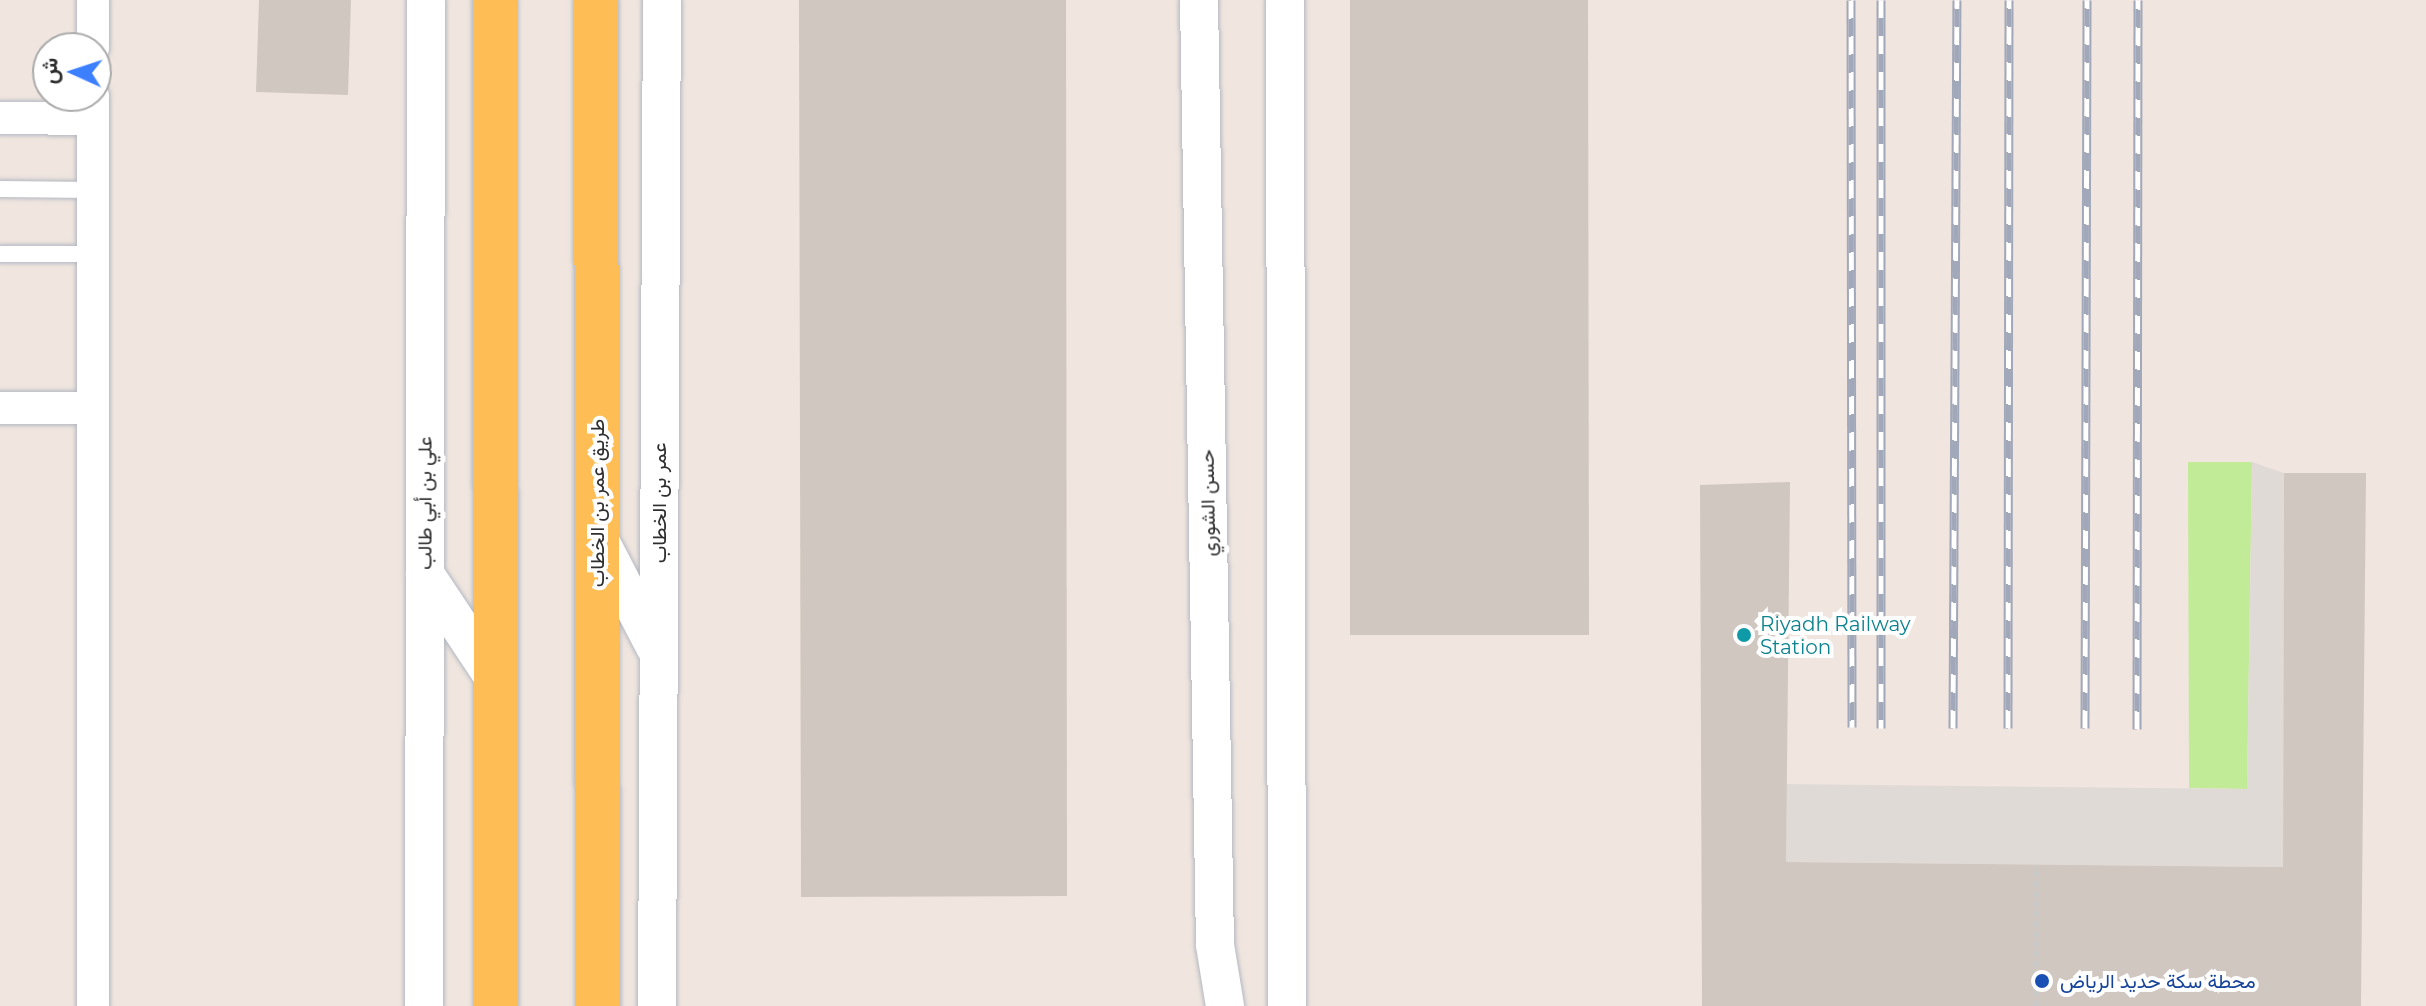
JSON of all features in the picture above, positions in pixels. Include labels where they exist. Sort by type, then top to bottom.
[{"type":"main road","points":[[495,0],[496,1006]]},
{"type":"main road","name":"طريق عمر بن الخطاب","points":[[596,0],[598,1006]]},
{"type":"street","points":[[93,0],[93,32]]},
{"type":"street","name":"علي بن أبي طالب","points":[[424,1006],[426,0]]},
{"type":"street","name":"عمر بن الخطاب","points":[[657,1006],[662,0]]},
{"type":"street","name":"حسن الشوري","points":[[1199,0],[1215,945],[1225,1006]]},
{"type":"street","points":[[1285,0],[1287,1006]]},
{"type":"street","points":[[0,118],[55,112]]},
{"type":"street","points":[[92,112],[93,1006]]},
{"type":"street","points":[[0,408],[93,408]]},
{"type":"street","points":[[597,535],[658,653]]},
{"type":"street","points":[[425,574],[496,681]]},
{"type":"lane","points":[[0,189],[93,190]]},
{"type":"lane","points":[[0,254],[93,254]]},
{"type":"path","points":[[2036,865],[2036,1006]]},
{"type":"green space","points":[[2188,462],[2252,462],[2247,789],[2189,788]]},
{"type":"shaded area","points":[[2252,462],[2284,473],[2283,867],[1786,862],[1786,784],[2247,789]]},
{"type":"building","points":[[259,0],[351,0],[348,95],[256,92]]},
{"type":"building","points":[[799,0],[1066,0],[1067,896],[801,897]]},
{"type":"building","points":[[1350,0],[1588,0],[1589,635],[1350,635]]},
{"type":"building","name":"Riyadh Railway Station","points":[[2284,473],[2366,473],[2361,1006],[1702,1006],[1700,485],[1790,482],[1786,862],[2283,867]]},
{"type":"railway","points":[[1851,0],[1852,727]]},
{"type":"railway","points":[[1881,0],[1881,728]]},
{"type":"railway","points":[[1953,728],[1957,0]]},
{"type":"railway","points":[[2008,728],[2009,0]]},
{"type":"railway","points":[[2085,728],[2087,0]]},
{"type":"railway","points":[[2137,729],[2138,0]]},
{"type":"place","name":"Riyadh Railway Station","points":[[1744,635]]},
{"type":"place","name":"محطة سكة حديد الرياض","points":[[2042,981]]}]
